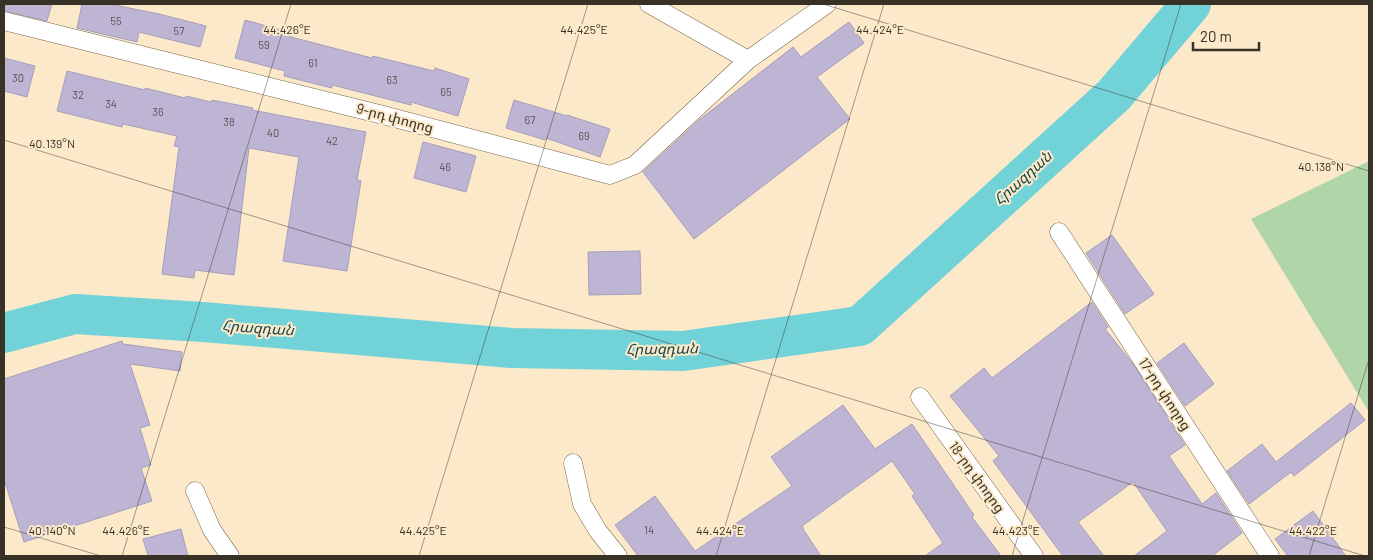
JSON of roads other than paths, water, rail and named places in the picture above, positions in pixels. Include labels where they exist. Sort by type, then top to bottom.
[{"type":"street","points":[[649,4],[748,60]]},
{"type":"street","name":"9-րդ փողոց","points":[[4,21],[384,115],[610,175],[635,165],[748,60],[827,4]]},
{"type":"street","name":"17-րդ փողոց","points":[[1059,232],[1270,556]]},
{"type":"street","name":"18-րդ փողոց","points":[[920,397],[1034,556]]},
{"type":"street","points":[[573,463],[582,504],[598,531],[618,556]]},
{"type":"street","points":[[195,491],[212,530],[230,556]]},
{"type":"waterway","name":"Հրազդան","points":[[4,333],[75,314],[203,322],[512,348],[683,351],[860,326],[1114,95],[1191,4]]}]
